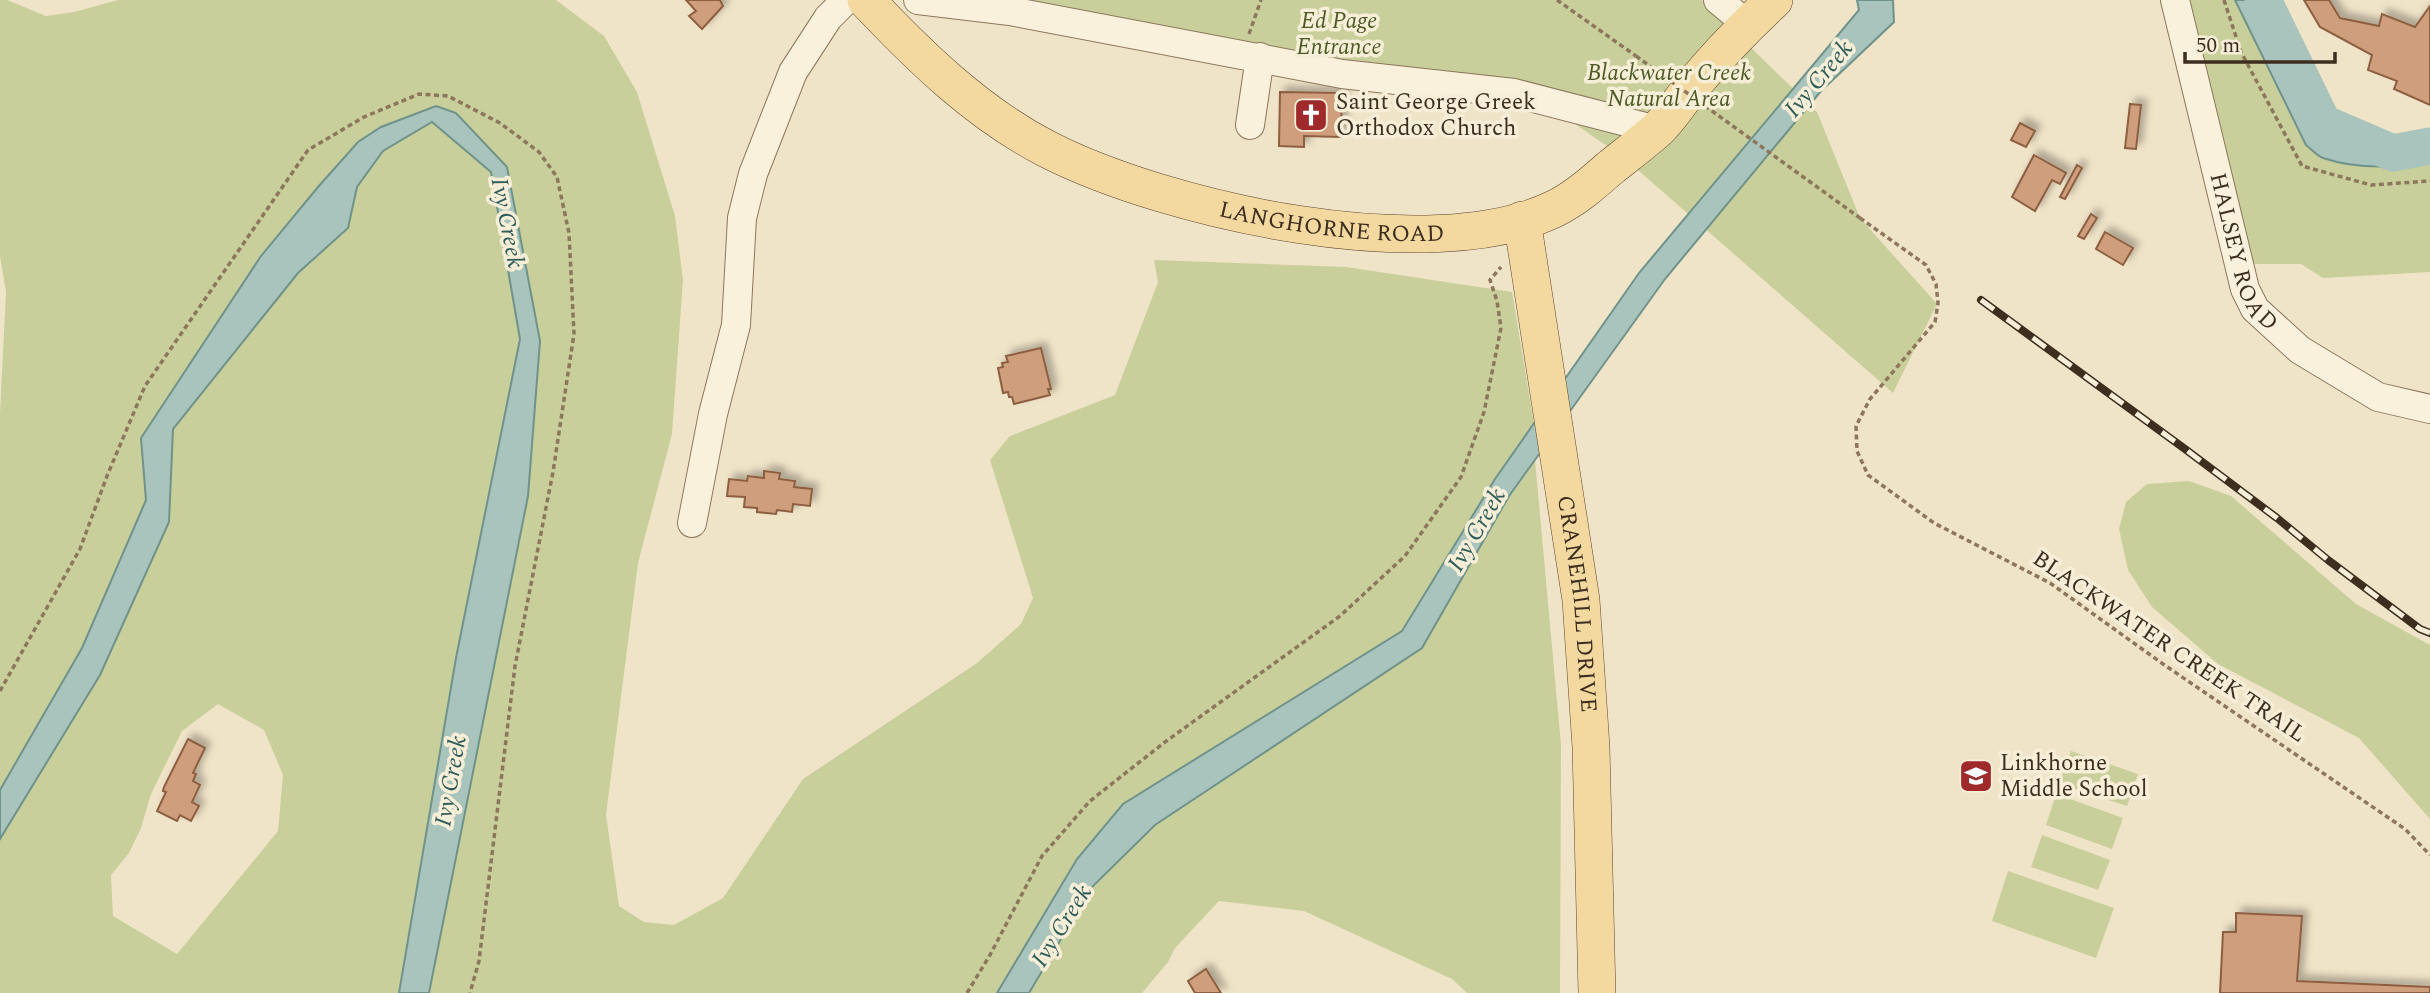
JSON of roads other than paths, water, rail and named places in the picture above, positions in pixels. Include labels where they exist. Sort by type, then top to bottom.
[{"type":"main road","name":"LANGHORNE ROAD","points":[[866,0],[946,78],[993,116],[1045,148],[1113,178],[1205,207],[1283,222],[1414,235],[1494,228],[1554,209],[1580,194],[1657,130],[1748,25],[1774,0]]},
{"type":"main road","name":"CRANEHILL DRIVE","points":[[1522,220],[1581,600],[1586,652],[1597,993]]},
{"type":"street","points":[[692,523],[713,414],[736,325],[742,218],[753,174],[793,72],[828,18],[846,0]]},
{"type":"street","points":[[918,0],[1010,10],[1342,74],[1514,93],[1657,130]]},
{"type":"street","points":[[1718,0],[1748,25]]},
{"type":"street","name":"HALSEY ROAD","points":[[2175,0],[2245,289],[2255,309],[2300,350],[2378,397],[2430,409]]},
{"type":"street","points":[[1250,125],[1263,58]]},
{"type":"water","name":"Ivy Creek","points":[[1857,0],[1893,0],[1894,22],[1821,91],[1665,279],[1509,496],[1422,648],[1155,825],[1092,887],[1029,993],[997,993],[1077,859],[1123,804],[1402,631],[1495,479],[1639,273],[1859,10]]},
{"type":"water","points":[[2235,0],[2263,0],[2273,35],[2325,131],[2360,145],[2430,137],[2430,162],[2390,167],[2363,166],[2336,162],[2316,154],[2306,145]]},
{"type":"water","name":"Ivy Creek","points":[[436,106],[456,113],[507,167],[540,341],[528,496],[429,993],[399,993],[456,658],[520,339],[491,172],[432,122],[383,151],[357,187],[348,228],[298,273],[173,429],[169,522],[100,675],[0,839],[0,790],[82,648],[146,500],[141,438],[261,256],[318,187],[358,142],[381,127]]},
{"type":"waterway","points":[[2263,0],[2323,123],[2393,153],[2430,146]]},
{"type":"railway","points":[[1981,300],[2185,449],[2420,629],[2430,633]]},
{"type":"place","name":"Saint George Greek Orthodox Church","points":[[1311,115]]},
{"type":"place","name":"Linkhorne Middle School","points":[[1976,776]]},
{"type":"park label","name":"Ed Page Entrance","points":[[1339,34]]},
{"type":"park label","name":"Blackwater Creek Natural Area","points":[[1669,86]]}]
